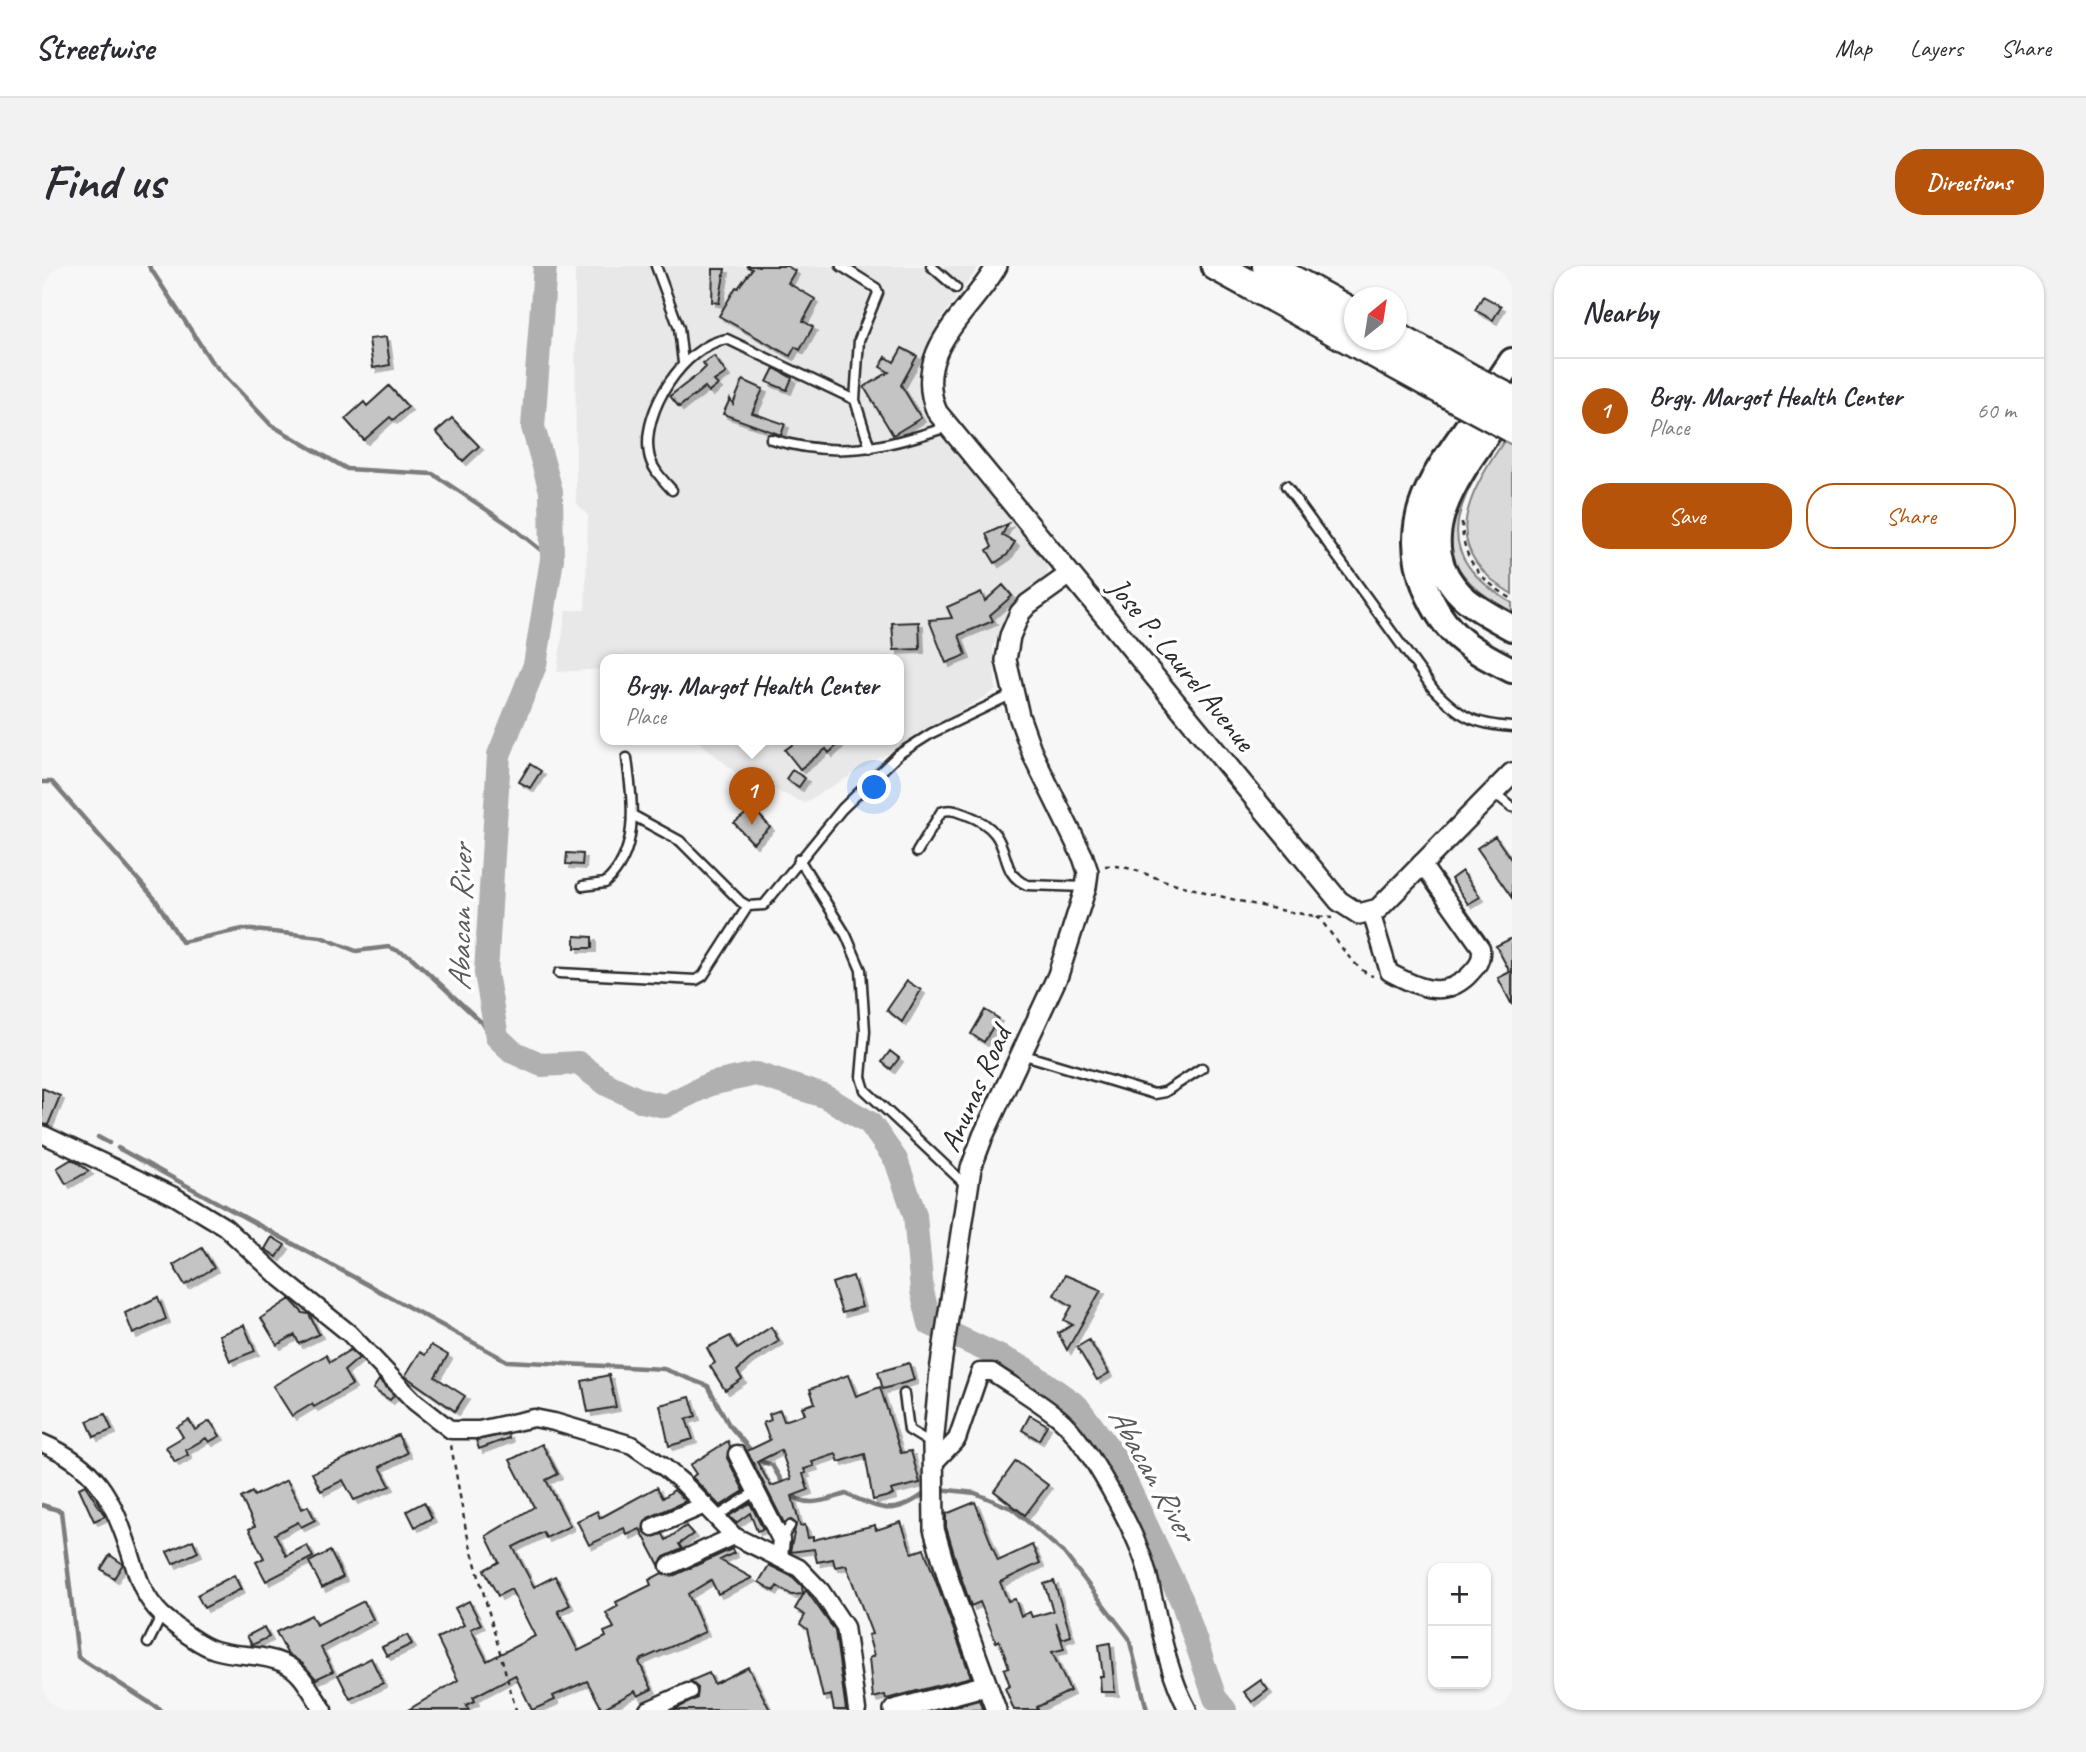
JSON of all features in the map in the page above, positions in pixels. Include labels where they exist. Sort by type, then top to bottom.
[{"type":"highway","points":[[1216,266],[1466,390],[1512,400]]},
{"type":"highway","points":[[1267,266],[1344,308]]},
{"type":"highway","points":[[1407,345],[1512,428]]},
{"type":"main road","points":[[1512,361],[1436,472],[1416,522],[1419,566],[1436,613],[1466,646],[1512,670]]},
{"type":"main road","points":[[1512,400],[1452,489],[1438,523],[1440,555],[1450,579],[1462,596],[1512,628]]},
{"type":"main road","points":[[1466,646],[1488,614]]},
{"type":"street","name":"Jose P. Laurel Avenue","points":[[997,266],[951,328],[934,356],[928,386],[937,412],[947,428],[1330,891],[1365,913]]},
{"type":"street","points":[[1070,574],[1028,604],[1016,622],[1006,660],[1016,693],[1019,716],[1032,755],[1087,879]]},
{"type":"street","points":[[1422,863],[1481,948],[1482,958],[1462,982],[1445,991],[1429,989],[1389,972],[1365,913],[1386,903],[1422,863],[1512,774]]},
{"type":"street","name":"Anunas Road","points":[[996,1710],[937,1544],[933,1460],[940,1371],[967,1186],[976,1151],[1058,975],[1087,879]]},
{"type":"street","points":[[42,1134],[174,1196],[225,1227],[358,1341],[415,1402],[451,1430],[464,1432],[534,1418],[608,1435],[632,1445],[664,1467],[734,1536]]},
{"type":"street","points":[[933,1460],[957,1439],[980,1372],[992,1372],[1058,1418],[1080,1441],[1129,1530],[1146,1567],[1176,1688],[1188,1710]]},
{"type":"street","points":[[42,1443],[85,1467],[100,1482],[114,1511],[144,1594],[162,1615],[214,1650],[259,1656],[285,1663],[307,1683],[324,1710]]},
{"type":"street","points":[[737,1454],[784,1541],[840,1616],[848,1639],[857,1710]]},
{"type":"street","points":[[653,1527],[710,1511]]},
{"type":"street","points":[[669,1566],[734,1536],[784,1541]]},
{"type":"street","points":[[894,1710],[988,1685]]},
{"type":"street","points":[[648,1710],[688,1692]]},
{"type":"lane","points":[[656,266],[679,328],[683,363]]},
{"type":"lane","points":[[841,266],[876,288],[878,293],[859,340],[855,400],[870,448]]},
{"type":"lane","points":[[932,266],[956,288]]},
{"type":"lane","points":[[672,490],[658,474],[649,457],[647,441],[669,380],[683,363],[714,341],[726,339],[855,400]]},
{"type":"lane","points":[[771,439],[822,451],[870,448],[947,428]]},
{"type":"lane","points":[[1286,486],[1434,690],[1460,715],[1477,723],[1512,727]]},
{"type":"lane","points":[[634,816],[680,841],[747,906],[764,905],[799,859],[860,789],[899,754],[932,733],[1016,693]]},
{"type":"lane","points":[[583,886],[606,883],[623,860],[634,816],[627,758]]},
{"type":"lane","points":[[1493,792],[1512,807]]},
{"type":"lane","points":[[917,852],[941,812],[954,810],[982,821],[998,833],[1010,869],[1019,882],[1027,885],[1087,879]]},
{"type":"lane","points":[[799,859],[851,944],[861,970],[865,1031],[861,1077],[865,1090],[967,1186]]},
{"type":"lane","points":[[559,973],[696,980],[702,976],[747,906]]},
{"type":"lane","points":[[1021,1054],[1154,1094],[1165,1092],[1202,1068]]},
{"type":"lane","points":[[904,1394],[909,1430],[933,1460]]},
{"type":"lane","points":[[710,1511],[750,1495]]},
{"type":"lane","points":[[148,1643],[162,1615]]},
{"type":"path","points":[[1462,517],[1464,550],[1470,564],[1486,583],[1512,599]]},
{"type":"path","points":[[1087,879],[1116,865],[1256,905],[1352,919],[1365,913]]},
{"type":"path","points":[[1317,916],[1361,971],[1375,976],[1389,972]]},
{"type":"path","points":[[440,1423],[450,1438],[466,1530],[516,1710]]},
{"type":"shaded area","points":[[575,266],[979,266],[940,320],[923,354],[917,379],[928,419],[1049,558],[1047,579],[1014,600],[993,647],[996,690],[904,744],[904,654],[600,654],[600,669],[557,672],[566,610],[585,610],[588,516],[576,502]]},
{"type":"shaded area","points":[[1497,440],[1470,487],[1461,508],[1457,528],[1459,547],[1468,566],[1485,584],[1512,603],[1512,612],[1484,594],[1462,573],[1449,546],[1447,529],[1452,505]]},
{"type":"shaded area","points":[[1504,441],[1512,445],[1512,594],[1489,577],[1474,560],[1467,542],[1466,523],[1478,483]]},
{"type":"shaded area","points":[[703,745],[903,745],[804,803],[735,772]]},
{"type":"building","points":[[746,266],[787,266],[795,271],[788,283],[815,299],[803,321],[813,327],[800,350],[795,347],[790,356],[719,316],[736,287],[738,288],[752,269]]},
{"type":"building","points":[[713,269],[725,269],[719,303],[712,302]]},
{"type":"building","points":[[1483,296],[1501,306],[1493,320],[1475,310]]},
{"type":"building","points":[[386,337],[390,365],[373,368],[369,339]]},
{"type":"building","points":[[902,348],[917,356],[901,385],[921,418],[893,435],[864,387],[889,372],[880,367],[886,357],[894,362]]},
{"type":"building","points":[[714,356],[726,373],[714,381],[718,385],[709,392],[705,387],[679,407],[670,396],[700,373],[706,367],[703,363]]},
{"type":"building","points":[[774,368],[792,378],[787,390],[767,382]]},
{"type":"building","points":[[743,380],[763,389],[752,413],[785,424],[781,435],[723,414],[730,399],[733,404]]},
{"type":"building","points":[[389,386],[408,407],[393,420],[390,417],[364,440],[345,419],[364,402],[367,406]]},
{"type":"building","points":[[452,418],[479,446],[463,461],[436,432]]},
{"type":"building","points":[[1008,524],[1002,535],[1015,542],[1007,555],[995,563],[987,550],[992,547],[986,534]]},
{"type":"building","points":[[1003,585],[1012,596],[990,615],[993,621],[959,635],[966,655],[946,663],[929,620],[952,618],[947,607],[981,592],[985,601]]},
{"type":"building","points":[[919,622],[920,649],[894,650],[892,623]]},
{"type":"building","points":[[792,745],[838,745],[829,753],[826,749],[800,769],[785,750]]},
{"type":"building","points":[[530,764],[541,771],[530,788],[519,782]]},
{"type":"building","points":[[792,770],[805,778],[799,787],[786,779]]},
{"type":"building","points":[[753,808],[770,827],[753,843],[734,823]]},
{"type":"building","points":[[1495,836],[1512,861],[1512,898],[1477,848]]},
{"type":"building","points":[[567,853],[583,854],[582,865],[566,864]]},
{"type":"building","points":[[1462,871],[1480,897],[1468,904],[1451,879]]},
{"type":"building","points":[[575,936],[592,937],[592,948],[575,948]]},
{"type":"building","points":[[1512,938],[1512,1005],[1498,978],[1510,972],[1496,946]]},
{"type":"building","points":[[907,981],[921,990],[902,1022],[887,1010]]},
{"type":"building","points":[[985,1010],[998,1018],[984,1042],[971,1034]]},
{"type":"building","points":[[890,1051],[899,1058],[891,1069],[882,1062]]},
{"type":"building","points":[[42,1088],[60,1096],[48,1125],[42,1124]]},
{"type":"building","points":[[72,1159],[89,1171],[66,1184],[57,1168]]},
{"type":"building","points":[[272,1237],[285,1245],[277,1257],[265,1249]]},
{"type":"building","points":[[202,1248],[214,1268],[185,1285],[173,1265]]},
{"type":"building","points":[[1065,1275],[1101,1290],[1067,1350],[1058,1333],[1073,1325],[1064,1320],[1072,1306],[1054,1295]]},
{"type":"building","points":[[853,1276],[862,1307],[842,1313],[832,1283]]},
{"type":"building","points":[[158,1297],[166,1319],[133,1334],[125,1313]]},
{"type":"building","points":[[290,1299],[303,1313],[309,1314],[319,1334],[299,1344],[295,1335],[277,1345],[261,1318]]},
{"type":"building","points":[[244,1325],[255,1351],[230,1361],[219,1335]]},
{"type":"building","points":[[771,1327],[779,1341],[749,1360],[737,1371],[742,1379],[725,1390],[710,1366],[715,1363],[707,1348],[730,1336],[737,1349]]},
{"type":"building","points":[[1089,1340],[1109,1373],[1097,1380],[1077,1347]]},
{"type":"building","points":[[431,1345],[448,1355],[435,1377],[465,1396],[455,1411],[405,1376],[420,1352],[425,1355]]},
{"type":"building","points":[[350,1350],[359,1358],[344,1371],[352,1385],[314,1407],[312,1404],[292,1416],[273,1386],[326,1355],[330,1362]]},
{"type":"building","points":[[909,1363],[914,1380],[883,1389],[878,1372]]},
{"type":"building","points":[[609,1375],[616,1407],[588,1412],[582,1381]]},
{"type":"building","points":[[848,1375],[856,1396],[880,1387],[901,1453],[911,1451],[920,1483],[891,1490],[893,1495],[873,1500],[865,1454],[839,1462],[836,1454],[812,1462],[814,1466],[804,1469],[806,1473],[803,1474],[808,1490],[792,1496],[800,1526],[805,1525],[808,1538],[813,1537],[813,1540],[875,1525],[876,1530],[901,1522],[912,1553],[924,1549],[971,1677],[886,1699],[885,1695],[873,1698],[869,1658],[874,1656],[868,1635],[872,1634],[846,1565],[835,1567],[833,1559],[817,1562],[814,1549],[790,1552],[796,1524],[791,1520],[784,1523],[747,1451],[770,1440],[763,1423],[771,1420],[769,1414],[780,1410],[784,1421],[805,1414],[802,1407],[815,1403],[810,1389]],"holes":[[[781,1450],[791,1479],[771,1486],[757,1462]]]},
{"type":"building","points":[[379,1380],[394,1395],[390,1400],[373,1389]]},
{"type":"building","points":[[690,1397],[696,1416],[686,1419],[693,1439],[669,1446],[660,1405]]},
{"type":"building","points":[[105,1414],[112,1430],[94,1437],[87,1421]]},
{"type":"building","points":[[1030,1415],[1047,1425],[1039,1440],[1022,1430]]},
{"type":"building","points":[[189,1420],[195,1430],[210,1421],[220,1436],[209,1442],[206,1438],[186,1450],[188,1455],[175,1462],[166,1447],[183,1437],[177,1427]]},
{"type":"building","points":[[508,1434],[509,1438],[479,1449],[476,1440]]},
{"type":"building","points":[[398,1435],[407,1453],[380,1467],[390,1486],[354,1500],[343,1480],[321,1491],[312,1473]]},
{"type":"building","points":[[728,1441],[730,1446],[727,1458],[744,1491],[720,1506],[692,1477],[696,1474],[690,1465]]},
{"type":"building","points":[[542,1444],[558,1474],[546,1480],[570,1526],[546,1538],[543,1532],[513,1547],[534,1587],[555,1576],[570,1605],[558,1611],[578,1651],[606,1637],[604,1632],[614,1628],[606,1613],[618,1606],[616,1602],[651,1585],[649,1580],[662,1573],[673,1576],[732,1549],[734,1553],[720,1560],[752,1578],[718,1594],[711,1580],[688,1594],[705,1632],[642,1659],[639,1662],[652,1689],[638,1696],[635,1691],[602,1709],[587,1681],[553,1696],[555,1700],[532,1710],[515,1675],[473,1697],[475,1701],[466,1705],[469,1710],[408,1710],[458,1680],[437,1638],[464,1625],[455,1608],[469,1601],[481,1624],[471,1629],[487,1661],[535,1636],[511,1589],[498,1596],[484,1570],[499,1562],[486,1536],[534,1507],[510,1460]]},
{"type":"building","points":[[1016,1461],[1048,1485],[1025,1515],[994,1491]]},
{"type":"building","points":[[287,1480],[302,1509],[308,1506],[315,1520],[301,1527],[298,1522],[275,1534],[286,1556],[307,1545],[313,1557],[266,1581],[256,1562],[264,1558],[249,1529],[255,1526],[241,1498],[252,1492],[254,1496]]},
{"type":"building","points":[[85,1485],[105,1516],[94,1521],[79,1488]]},
{"type":"building","points":[[657,1487],[663,1498],[674,1490],[686,1501],[648,1518],[643,1530],[651,1537],[663,1534],[666,1540],[686,1526],[693,1534],[679,1544],[682,1549],[664,1557],[659,1565],[640,1529],[627,1535],[624,1528],[589,1545],[577,1521],[597,1511],[600,1518]]},
{"type":"building","points":[[424,1502],[432,1518],[415,1527],[407,1511]]},
{"type":"building","points":[[975,1502],[998,1561],[1032,1545],[1040,1563],[1000,1582],[1008,1601],[1015,1599],[1021,1616],[1030,1612],[1032,1617],[1053,1611],[1044,1584],[1054,1581],[1071,1636],[1062,1639],[1056,1622],[1064,1649],[1052,1652],[1070,1691],[1037,1707],[1038,1710],[1014,1710],[1005,1688],[1010,1686],[1004,1669],[1009,1667],[999,1640],[996,1642],[980,1602],[971,1606],[960,1574],[946,1527],[946,1514]]},
{"type":"building","points":[[750,1503],[763,1529],[757,1531],[750,1513],[736,1523],[729,1516]]},
{"type":"building","points":[[193,1540],[198,1552],[173,1564],[167,1552]]},
{"type":"building","points":[[330,1551],[343,1577],[322,1588],[309,1562]]},
{"type":"building","points":[[110,1555],[123,1564],[114,1578],[101,1569]]},
{"type":"building","points":[[769,1565],[793,1577],[802,1586],[803,1594],[792,1595],[777,1586],[774,1591],[759,1582]]},
{"type":"building","points":[[234,1575],[241,1589],[204,1608],[197,1595]]},
{"type":"building","points":[[806,1590],[835,1631],[846,1710],[834,1710],[831,1695],[823,1697],[807,1629],[800,1624],[805,1615],[795,1609]]},
{"type":"building","points":[[364,1601],[373,1619],[321,1648],[333,1671],[316,1679],[303,1664],[287,1653],[276,1632],[311,1615],[316,1625]]},
{"type":"building","points":[[264,1627],[269,1637],[252,1645],[247,1636]]},
{"type":"building","points":[[407,1635],[412,1644],[387,1656],[382,1647]]},
{"type":"building","points":[[1110,1643],[1115,1692],[1101,1692],[1100,1676],[1103,1676],[1099,1645]]},
{"type":"building","points":[[371,1658],[383,1683],[350,1699],[338,1675]]},
{"type":"building","points":[[748,1667],[770,1710],[674,1710],[697,1698],[698,1688],[690,1681],[709,1673],[714,1684]]},
{"type":"building","points":[[1261,1680],[1268,1690],[1252,1702],[1244,1692]]},
{"type":"building","points":[[979,1700],[983,1710],[941,1710]]},
{"type":"waterway","points":[[149,266],[211,361],[271,425],[347,469],[433,474],[511,526],[552,559]]},
{"type":"waterway","name":"Abacan River","points":[[545,266],[533,427],[551,491],[552,559],[535,665],[499,755],[486,973],[497,1037],[513,1052],[542,1065],[578,1063],[608,1085],[642,1101],[665,1106],[710,1084],[756,1074],[824,1096],[870,1123],[896,1160],[915,1215],[922,1291],[930,1324],[1024,1368],[1077,1406],[1112,1453],[1182,1601],[1215,1698],[1225,1710]]},
{"type":"waterway","points":[[42,782],[52,782],[155,899],[182,942],[243,929],[321,937],[356,951],[389,947],[410,956],[497,1037]]},
{"type":"waterway","points":[[98,1137],[109,1143]]},
{"type":"waterway","points":[[118,1148],[507,1361],[664,1369],[708,1386],[729,1425],[760,1461],[772,1465],[784,1485]]},
{"type":"waterway","points":[[939,1489],[975,1493],[1013,1509],[1064,1553],[1129,1638],[1147,1710]]},
{"type":"waterway","points":[[789,1492],[801,1501],[816,1502],[846,1494],[879,1507],[897,1508],[928,1491]]},
{"type":"waterway","points":[[42,1505],[61,1511],[78,1657],[161,1710]]},
{"type":"place","name":"Brgy. Margot Health Center","points":[[752,825]]}]
